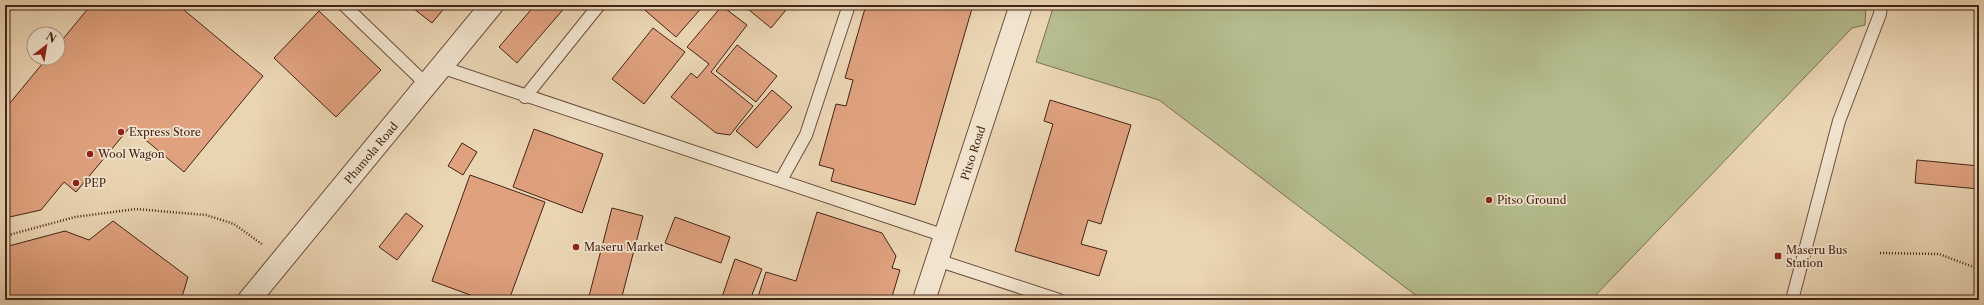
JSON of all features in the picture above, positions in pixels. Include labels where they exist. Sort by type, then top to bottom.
[{"type":"street","name":"Phamola Road","points":[[249,300],[492,5]]},
{"type":"street","name":"Pitso Road","points":[[924,300],[1021,5]]},
{"type":"lane","points":[[344,5],[427,85]]},
{"type":"lane","points":[[525,97],[598,5]]},
{"type":"lane","points":[[781,180],[806,134],[849,5]]},
{"type":"lane","points":[[1792,300],[1839,121],[1881,9]]},
{"type":"lane","points":[[441,68],[525,97],[781,180],[945,236]]},
{"type":"lane","points":[[937,260],[1059,300]]},
{"type":"path","points":[[5,236],[75,217],[136,209],[206,215],[234,224],[283,259]]},
{"type":"path","points":[[1880,253],[1939,254],[1979,268]]},
{"type":"green space","name":"Pitso Ground","points":[[1054,5],[1866,5],[1865,25],[1852,28],[1591,300],[1422,300],[1159,100],[1036,62]]},
{"type":"building","points":[[91,5],[178,5],[263,76],[184,172],[130,127],[76,192],[64,182],[41,210],[5,218],[5,109],[40,66],[66,66],[66,35]]},
{"type":"building","points":[[409,5],[447,5],[432,23]]},
{"type":"building","points":[[535,5],[567,5],[517,63],[499,47]]},
{"type":"building","points":[[639,5],[704,5],[676,37]]},
{"type":"building","points":[[743,5],[790,5],[771,28]]},
{"type":"building","points":[[866,5],[973,5],[915,205],[831,181],[834,169],[819,165],[836,104],[846,106],[853,80],[845,78]]},
{"type":"building","points":[[722,6],[747,25],[711,72],[753,106],[730,135],[716,133],[671,97],[691,73],[697,78],[709,64],[687,47]]},
{"type":"building","points":[[319,11],[381,70],[336,117],[274,58]]},
{"type":"building","points":[[653,28],[685,52],[644,104],[612,79]]},
{"type":"building","points":[[737,45],[777,76],[756,102],[716,71]]},
{"type":"building","points":[[772,90],[792,107],[757,148],[736,131]]},
{"type":"building","points":[[1050,100],[1131,125],[1101,224],[1088,220],[1081,244],[1107,251],[1099,276],[1015,251],[1053,124],[1044,121]]},
{"type":"building","points":[[534,129],[603,154],[582,213],[513,187]]},
{"type":"building","points":[[462,143],[477,152],[463,175],[448,166]]},
{"type":"building","points":[[1917,160],[1979,166],[1979,189],[1915,183]]},
{"type":"building","points":[[470,175],[545,202],[509,300],[484,300],[432,281]]},
{"type":"building","points":[[612,208],[643,216],[621,300],[588,300]]},
{"type":"building","points":[[817,212],[882,233],[896,256],[892,268],[900,270],[891,300],[757,300],[766,272],[796,281]]},
{"type":"building","points":[[406,213],[423,226],[397,260],[379,247]]},
{"type":"building","points":[[675,217],[730,237],[721,263],[665,243]]},
{"type":"building","points":[[113,221],[188,277],[181,300],[5,300],[5,247],[65,231],[89,240]]},
{"type":"building","points":[[735,259],[762,269],[750,300],[721,300]]},
{"type":"place","name":"Express Store","points":[[121,132]]},
{"type":"place","name":"Wool Wagon","points":[[90,154]]},
{"type":"place","name":"PEP","points":[[76,183]]},
{"type":"place","name":"Pitso Ground","points":[[1489,200]]},
{"type":"place","name":"Maseru Market","points":[[576,247]]},
{"type":"place","name":"Maseru Bus Station","points":[[1778,256]]}]
